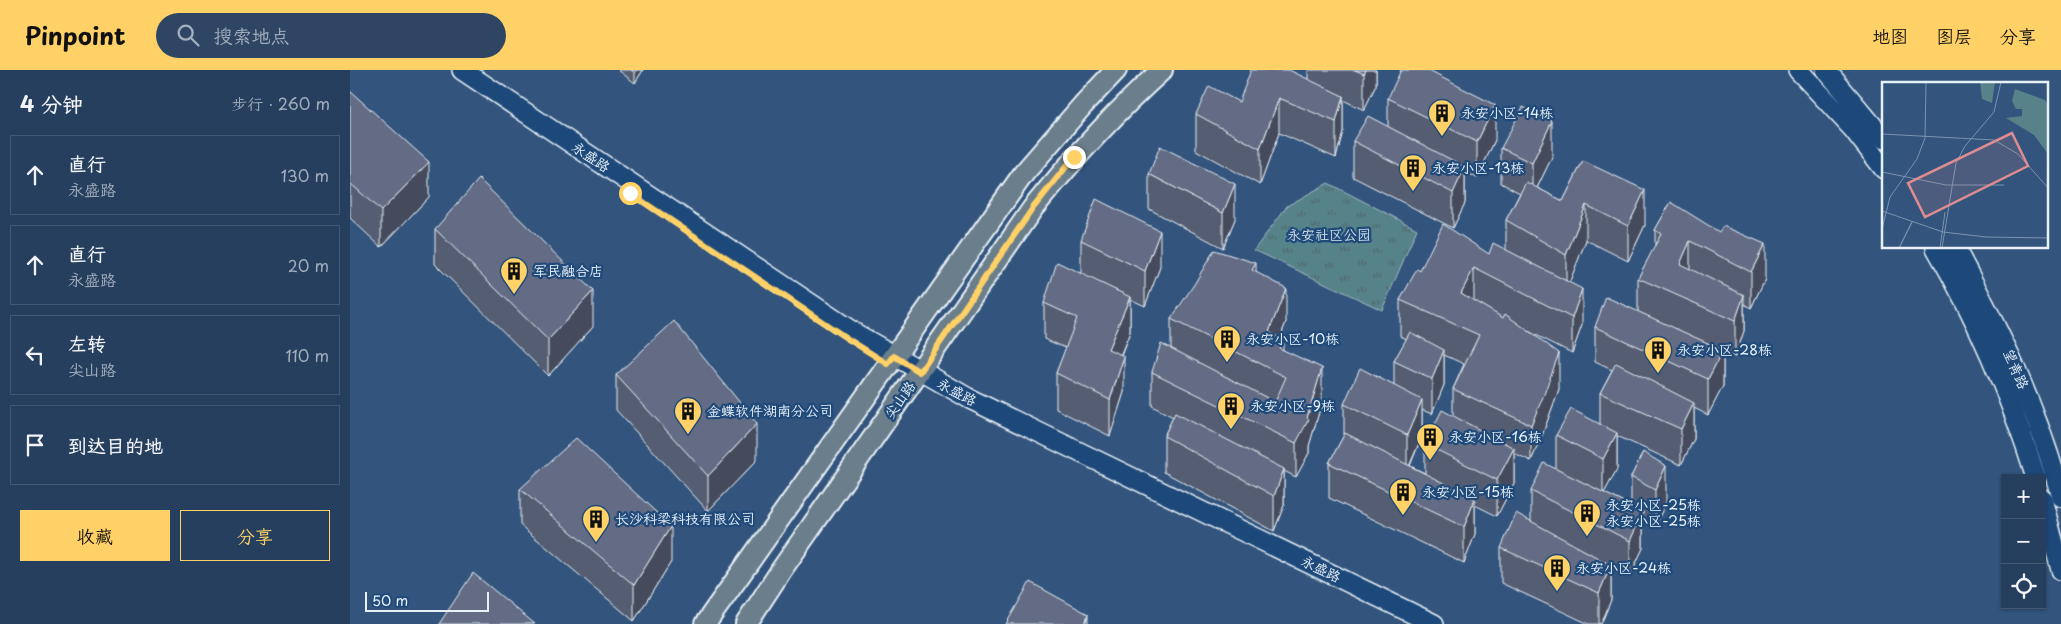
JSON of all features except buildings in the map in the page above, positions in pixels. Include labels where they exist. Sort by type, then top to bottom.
[{"type":"main road","points":[[705,624],[1024,173],[1082,105],[1116,70]]},
{"type":"main road","name":"尖山路","points":[[746,624],[782,569],[1033,208],[1074,157],[1162,70]]},
{"type":"street","name":"永盛路","points":[[447,70],[840,334],[917,375],[966,407],[1414,624]]},
{"type":"street","name":"永盛路","points":[[462,70],[829,316],[891,360]]},
{"type":"street","points":[[1798,70],[1853,129],[1882,166]]},
{"type":"street","points":[[1826,70],[1882,137]]},
{"type":"street","name":"望青路","points":[[1937,249],[1974,318],[2024,437],[2035,474]]},
{"type":"street","name":"望青路","points":[[1956,249],[1992,317],[2022,383],[2038,421],[2061,496]]},
{"type":"street","name":"永盛路","points":[[917,375],[1434,624]]},
{"type":"street","points":[[2046,514],[2061,570]]},
{"type":"green space","name":"永安社区公园","points":[[1328,183],[1417,229],[1382,310],[1254,250],[1287,206]]},
{"type":"place","name":"永安小区-14栋","points":[[1442,137]]},
{"type":"place","name":"永安小区-13栋","points":[[1413,192]]},
{"type":"place","name":"军民融合店","points":[[514,295]]},
{"type":"place","name":"永安小区-10栋","points":[[1227,363]]},
{"type":"place","name":"永安小区-28栋","points":[[1658,374]]},
{"type":"place","name":"永安小区-9栋","points":[[1231,430]]},
{"type":"place","name":"金蝶软件湖南分公司","points":[[688,435]]},
{"type":"place","name":"永安小区-16栋","points":[[1430,461]]},
{"type":"place","name":"永安小区-15栋","points":[[1403,516]]},
{"type":"place","name":"永安小区-25栋 永安小区-25栋","points":[[1587,537]]},
{"type":"place","name":"长沙科梁科技有限公司","points":[[596,543]]},
{"type":"place","name":"永安小区-24栋","points":[[1557,592]]},
{"type":"route","points":[[630,193],[888,364],[894,356],[920,372],[1033,208],[1074,157]]}]
